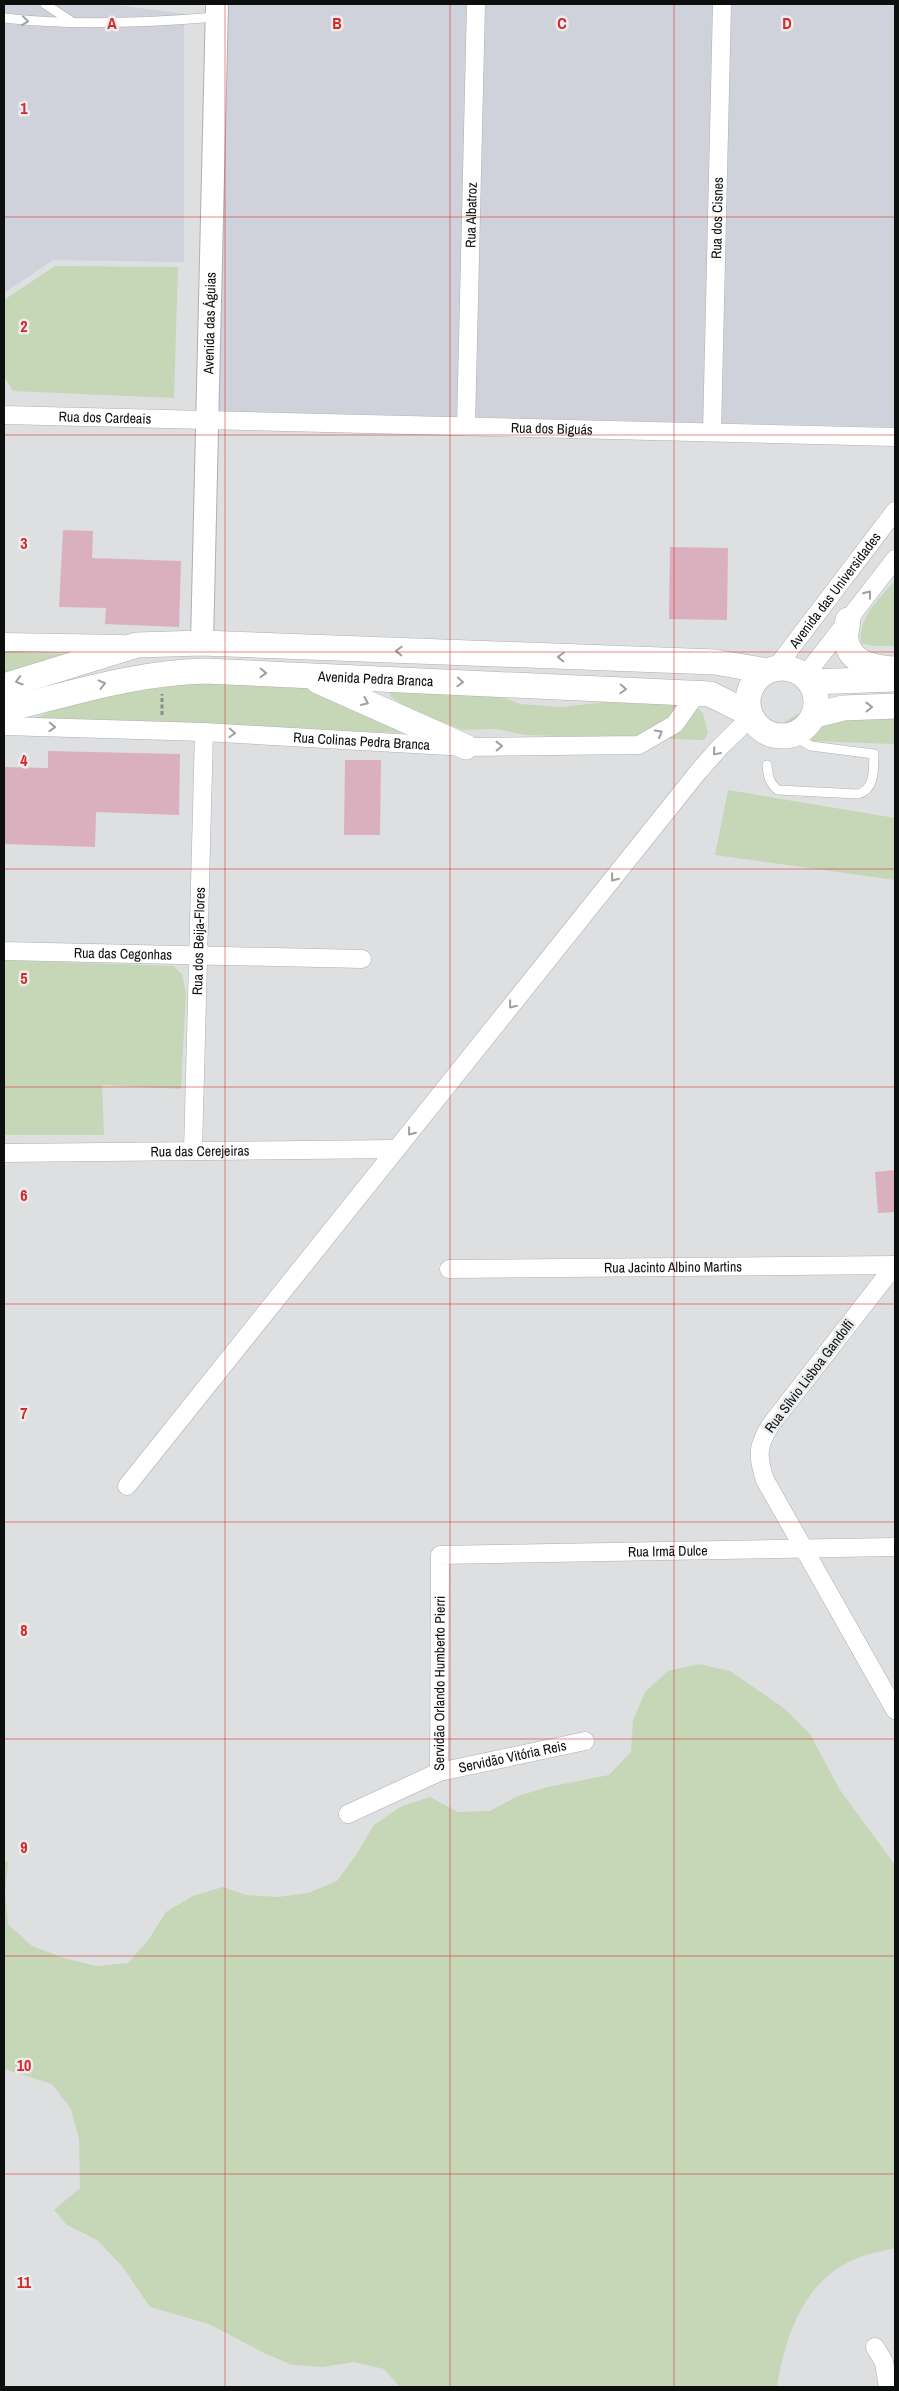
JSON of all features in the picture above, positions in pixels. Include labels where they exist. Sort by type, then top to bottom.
[{"type":"main road","points":[[848,620],[846,640],[854,656],[863,664],[895,670]]},
{"type":"main road","name":"Avenida Pedra Branca","points":[[4,686],[137,645],[202,643],[715,662],[771,670]]},
{"type":"main road","points":[[793,669],[807,680],[817,703],[815,715],[810,723],[792,735],[770,735],[749,715],[747,701],[754,681],[771,670],[793,669]]},
{"type":"main road","name":"Avenida Pedra Branca","points":[[4,710],[116,680],[163,673],[206,671],[710,694],[749,715]]},
{"type":"main road","points":[[304,675],[466,747]]},
{"type":"main road","points":[[807,680],[895,679]]},
{"type":"main road","points":[[815,715],[843,708],[895,706]]},
{"type":"street","name":"Rua Albatroz","points":[[466,426],[476,4]]},
{"type":"street","name":"Rua dos Cisnes","points":[[712,432],[722,4]]},
{"type":"street","name":"Avenida das Águias","points":[[202,643],[217,10]]},
{"type":"street","name":"Rua dos Cardeais","points":[[4,415],[207,419]]},
{"type":"street","name":"Rua dos Biguás","points":[[207,419],[895,437]]},
{"type":"street","name":"Avenida das Universidades","points":[[771,670],[895,511]]},
{"type":"street","name":"Avenida das Universidades","points":[[807,680],[848,620],[895,559]]},
{"type":"street","name":"Avenida Pedra Branca","points":[[4,642],[137,645]]},
{"type":"street","name":"Rua Colinas Pedra Branca","points":[[4,726],[204,732],[466,747],[638,744],[675,724],[697,693]]},
{"type":"street","points":[[127,1486],[698,772],[749,715]]},
{"type":"street","name":"Rua dos Beija-Flores","points":[[193,1151],[204,732]]},
{"type":"street","name":"Rua das Cegonhas","points":[[4,952],[362,959]]},
{"type":"street","name":"Rua das Cerejeiras","points":[[4,1153],[397,1148]]},
{"type":"street","name":"Rua Jacinto Albino Martins","points":[[450,1269],[895,1265]]},
{"type":"street","name":"Rua Sílvio Lisboa Gandolfi","points":[[895,1265],[783,1407],[762,1440],[758,1454],[765,1480],[895,1710]]},
{"type":"street","name":"Rua Irmã Dulce","points":[[440,1555],[895,1547]]},
{"type":"street","name":"Servidão Orlando Humberto Pierri","points":[[348,1814],[439,1772],[440,1555]]},
{"type":"street","name":"Servidão Vitória Reis","points":[[439,1772],[585,1740]]},
{"type":"street","points":[[875,2346],[884,2362],[888,2387]]},
{"type":"lane","points":[[45,4],[72,22]]},
{"type":"lane","points":[[45,4],[45,23]]},
{"type":"lane","points":[[4,18],[45,23],[167,21],[217,10]]},
{"type":"lane","points":[[767,766],[768,778],[772,786],[778,790],[858,794],[866,791],[871,785],[874,754],[811,746],[792,735]]},
{"type":"shaded area","points":[[4,4],[108,4],[184,14],[184,262],[53,260],[4,293]]},
{"type":"shaded area","points":[[226,4],[895,4],[895,427],[215,411]]},
{"type":"green space","points":[[55,266],[178,267],[174,398],[13,391],[4,377],[4,300]]},
{"type":"green space","points":[[895,581],[895,646],[875,646],[861,643],[861,634],[866,617],[876,602]]},
{"type":"green space","points":[[4,652],[70,654],[4,673]]},
{"type":"green space","points":[[186,679],[312,688],[409,733],[31,720],[71,702]]},
{"type":"green space","points":[[391,690],[492,693],[520,704],[561,707],[598,703],[612,697],[692,704],[703,713],[708,733],[704,740],[526,735],[496,729],[463,730],[409,710],[390,696]]},
{"type":"green space","points":[[805,711],[895,712],[895,744],[780,740],[776,737],[783,724]]},
{"type":"green space","points":[[728,790],[895,818],[895,880],[715,855]]},
{"type":"green space","points":[[4,960],[173,966],[182,974],[186,992],[181,1089],[102,1085],[104,1135],[4,1135]]},
{"type":"green space","points":[[699,1664],[730,1671],[785,1709],[810,1734],[840,1790],[895,1865],[895,2248],[855,2259],[837,2269],[822,2281],[810,2296],[791,2330],[777,2387],[400,2387],[384,2369],[354,2362],[323,2367],[292,2365],[264,2353],[209,2324],[150,2307],[122,2266],[97,2240],[67,2225],[54,2210],[80,2188],[79,2139],[71,2109],[52,2084],[4,2069],[4,1859],[8,1863],[5,1893],[8,1924],[32,1946],[64,1958],[96,1966],[128,1963],[149,1939],[166,1912],[193,1896],[223,1887],[246,1895],[278,1897],[308,1893],[337,1881],[356,1855],[374,1825],[400,1807],[430,1797],[458,1812],[490,1811],[518,1796],[548,1787],[609,1775],[631,1752],[633,1721],[645,1692],[668,1671]]},
{"type":"building","points":[[63,530],[93,531],[92,558],[181,561],[179,627],[105,624],[106,608],[59,607]]},
{"type":"building","points":[[670,547],[728,548],[727,620],[669,619]]},
{"type":"building","points":[[48,751],[180,754],[179,815],[96,812],[95,847],[4,844],[4,767],[48,768]]},
{"type":"building","points":[[345,760],[381,760],[380,835],[344,835]]},
{"type":"building","points":[[895,1170],[895,1212],[878,1213],[875,1172]]}]
